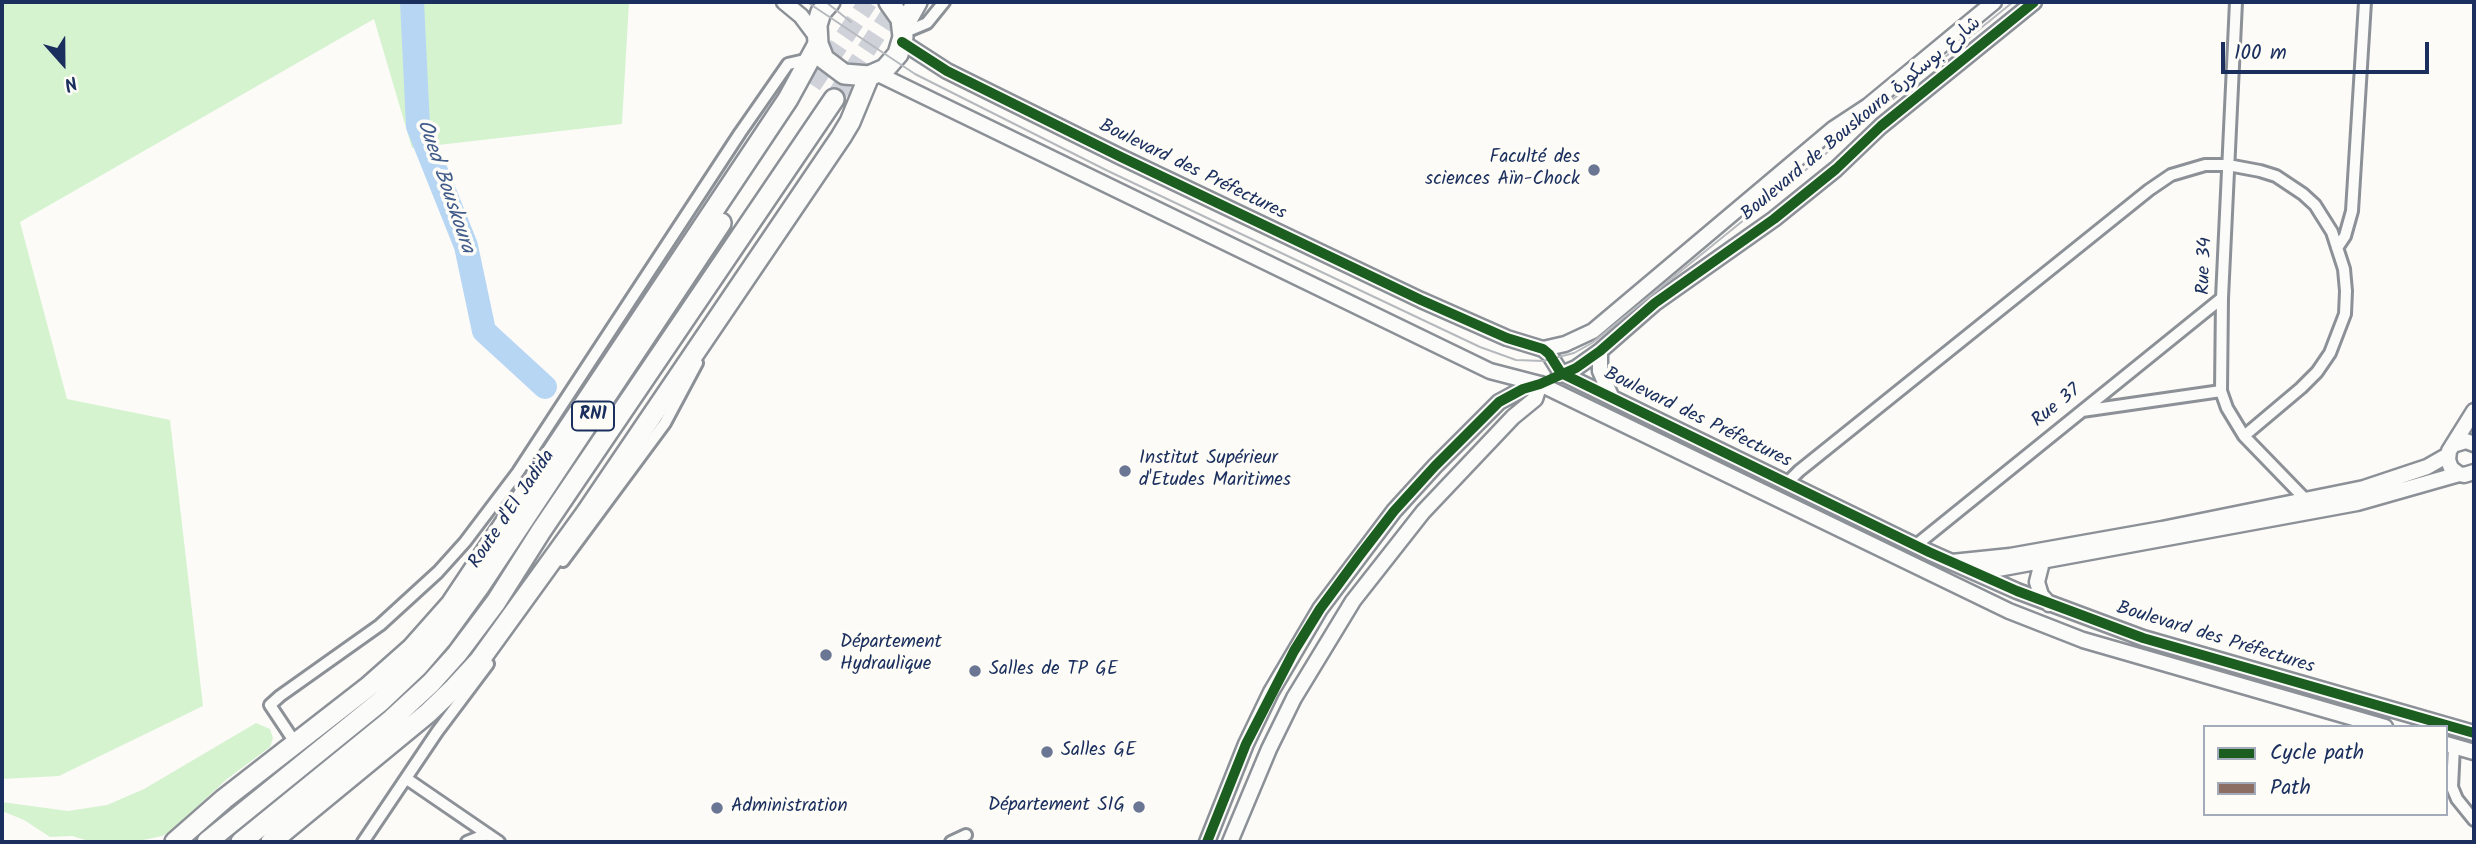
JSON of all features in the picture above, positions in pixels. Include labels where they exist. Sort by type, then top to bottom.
[{"type":"highway","name":"Route d'El Jadida","points":[[192,841],[224,799],[296,744],[412,648],[451,604],[788,99],[815,46],[821,12],[830,2]]},
{"type":"highway","points":[[889,2],[897,12],[903,34]]},
{"type":"highway","points":[[271,842],[428,713],[479,661],[586,513],[841,136],[872,75],[894,60],[917,2]]},
{"type":"highway","points":[[815,46],[836,70],[852,76],[872,75]]},
{"type":"highway","name":"Route d'El Jadida","points":[[192,841],[261,781],[349,727],[418,666],[479,587],[812,85]]},
{"type":"highway","name":"Route d'El Jadida","points":[[241,842],[392,719],[431,683],[457,654],[496,603],[541,531],[834,100]]},
{"type":"highway","points":[[541,531],[583,486],[629,428],[788,184],[821,148],[841,136]]},
{"type":"street","points":[[296,744],[270,705],[380,625],[439,572],[465,542],[518,472],[788,64],[815,46],[801,16],[784,2]]},
{"type":"street","points":[[903,34],[927,23],[944,2]]},
{"type":"street","name":"Boulevard de Bouskoura شارع بوسكورة","points":[[1543,349],[1565,344],[1593,331],[1824,136],[1868,106],[1994,2]]},
{"type":"street","name":"Boulevard de Bouskoura شارع بوسكورة","points":[[1230,842],[1269,749],[1294,698],[1353,601],[1423,512],[1513,417],[1535,399],[1540,384],[1576,368],[1600,351],[1655,303],[1774,219],[1836,169],[1881,126],[2034,2]]},
{"type":"street","name":"Rue 34","points":[[2236,2],[2222,298],[2221,391],[2227,408],[2244,436],[2306,500]]},
{"type":"street","points":[[2337,248],[2345,236],[2353,211],[2365,2]]},
{"type":"street","name":"Boulevard des Préfectures","points":[[903,34],[947,71],[1421,300],[1507,338],[1543,349],[1562,373],[1915,546],[2050,605],[2143,638],[2444,725]]},
{"type":"street","name":"Boulevard des Préfectures","points":[[872,75],[1490,371],[1540,384],[2009,611],[2083,640],[2378,725]]},
{"type":"street","points":[[1787,483],[2148,190],[2171,175],[2190,168],[2228,165],[2276,176],[2303,194],[2324,218],[2344,269],[2345,314],[2330,353],[2317,372],[2301,388],[2244,436]]},
{"type":"street","name":"Rue 37","points":[[1915,546],[2222,298]]},
{"type":"street","points":[[363,842],[437,732],[665,423],[687,384],[718,317]]},
{"type":"street","points":[[1600,351],[1601,375],[1612,397]]},
{"type":"street","points":[[1490,371],[1498,386],[1499,402]]},
{"type":"street","points":[[1207,842],[1246,744],[1282,672],[1320,609],[1394,511],[1499,402],[1523,389],[1540,384]]},
{"type":"street","points":[[2080,411],[2221,391]]},
{"type":"street","points":[[2459,474],[2449,464],[2452,449],[2474,411]]},
{"type":"street","points":[[2452,449],[2466,441],[2474,444]]},
{"type":"street","name":"Boulevard des Préfectures","points":[[1951,562],[2010,556],[2306,500],[2384,482],[2427,467],[2452,449]]},
{"type":"street","points":[[1960,588],[1968,577],[1977,573],[2357,503],[2474,472]]},
{"type":"street","points":[[1934,576],[1941,567],[1951,562]]},
{"type":"street","points":[[2042,562],[2037,582],[2041,595],[2050,605]]},
{"type":"street","name":"Boulevard des Préfectures","points":[[2448,726],[2472,733]]},
{"type":"street","points":[[2472,733],[2460,748],[2452,787],[2457,799],[2474,820]]},
{"type":"street","points":[[407,779],[499,842]]},
{"type":"street","points":[[467,842],[487,834]]},
{"type":"street","points":[[951,842],[965,835]]},
{"type":"green space","points":[[2,2],[629,2],[622,124],[412,148],[374,19],[20,222],[67,399],[170,420],[203,706],[59,776],[2,779]]},
{"type":"green space","points":[[256,723],[270,729],[273,738],[270,747],[227,779],[170,832],[162,836],[134,842],[92,842],[72,836],[50,837],[24,820],[2,811],[2,802],[68,811],[107,805],[144,789]]},
{"type":"waterway","name":"Oued Bouskoura","points":[[412,2],[418,126],[466,246],[484,331],[545,387]]},
{"type":"tunnel","points":[[812,85],[868,2]]},
{"type":"tunnel","points":[[834,99],[898,2]]},
{"type":"tunnel","points":[[190,842],[194,839]]},
{"type":"tram line","points":[[807,2],[915,74],[1108,171],[1480,347],[1516,360],[1543,361],[1574,353],[1592,343],[2013,2]]},
{"type":"tram line","points":[[826,2],[851,22]]},
{"type":"cycle path","points":[[1207,842],[1246,744],[1294,651],[1320,609],[1360,555],[1394,511],[1435,466],[1499,402],[1523,389],[1576,368],[1600,351],[1655,303],[1774,219],[1836,169],[1881,126],[2034,2]]},
{"type":"cycle path","points":[[902,42],[947,71],[1121,157],[1421,300],[1507,338],[1543,349],[1561,373],[1929,552],[2017,591],[2143,638],[2446,725]]},
{"type":"cycle path","points":[[2448,726],[2474,733]]},
{"type":"place","name":"Faculté des sciences Aïn-Chock","points":[[1594,170]]},
{"type":"place","name":"Institut Supérieur d'Etudes Maritimes","points":[[1125,471]]},
{"type":"place","name":"Département Hydraulique","points":[[826,655]]},
{"type":"place","name":"Salles de TP GE","points":[[975,671]]},
{"type":"place","name":"Salles GE","points":[[1047,752]]},
{"type":"place","name":"Département SIG","points":[[1139,807]]},
{"type":"place","name":"Administration","points":[[717,808]]}]
